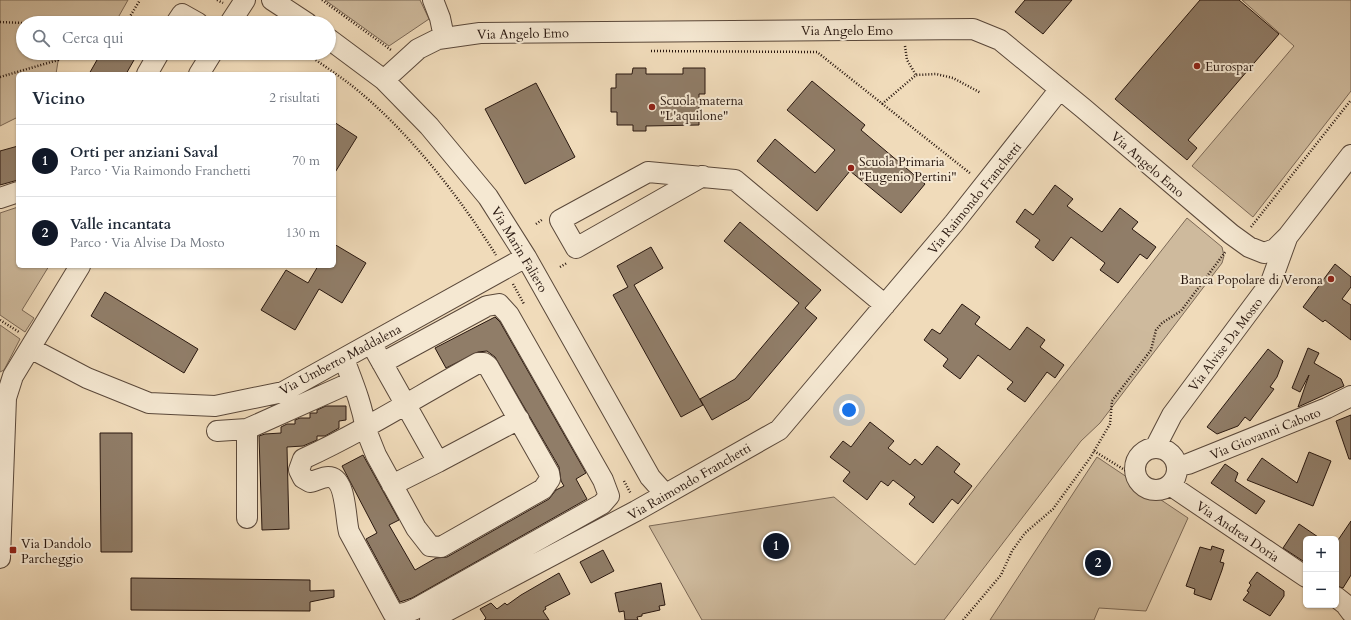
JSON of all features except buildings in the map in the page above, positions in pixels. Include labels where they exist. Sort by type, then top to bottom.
[{"type":"street","points":[[235,16],[245,0]]},
{"type":"street","points":[[272,0],[296,16]]},
{"type":"street","points":[[433,0],[440,18],[444,37]]},
{"type":"street","name":"Via Angelo Emo","points":[[384,80],[418,49],[444,37],[480,33],[972,29],[1000,40],[1216,222],[1249,246]]},
{"type":"street","name":"Via Marin Faliero","points":[[336,44],[384,80],[429,126],[458,159],[488,197],[526,257],[650,477],[665,494]]},
{"type":"street","points":[[148,72],[155,60]]},
{"type":"street","points":[[200,72],[208,60]]},
{"type":"street","name":"Via Raimondo Franchetti","points":[[430,620],[459,614],[665,494],[779,430],[964,211],[1060,89]]},
{"type":"street","name":"Via Alvise Da Mosto","points":[[1249,246],[1264,252],[1276,249],[1288,236],[1351,155]]},
{"type":"street","points":[[703,176],[576,248],[560,220],[648,172],[703,176],[735,180],[885,305]]},
{"type":"street","points":[[0,198],[16,193]]},
{"type":"street","name":"Via Alvise Da Mosto","points":[[1155,448],[1172,415],[1271,282],[1288,236]]},
{"type":"street","name":"Via Umberto Maddalena","points":[[27,342],[87,378],[149,403],[215,406],[282,392],[526,257]]},
{"type":"street","points":[[0,558],[6,398],[27,342],[79,268]]},
{"type":"street","points":[[344,358],[363,411],[365,427],[376,455],[425,541],[430,546],[441,547],[543,489],[548,484],[550,479],[546,464],[488,366],[484,363],[478,363],[365,427],[339,442],[303,459],[300,470],[303,478],[310,482],[327,477],[334,478],[339,484],[343,493],[346,520],[350,532],[392,613],[397,615],[406,614],[602,504],[609,496],[603,480],[513,321],[504,308],[499,304],[487,306],[382,363]]},
{"type":"street","points":[[371,343],[438,462]]},
{"type":"street","points":[[217,431],[247,429],[352,382]]},
{"type":"street","name":"Via Giovanni Caboto","points":[[1177,466],[1195,461],[1327,408],[1351,396]]},
{"type":"street","points":[[392,485],[519,419]]},
{"type":"street","points":[[247,429],[247,518]]},
{"type":"street","points":[[1155,448],[1161,449],[1172,455],[1177,466],[1174,480],[1170,485],[1155,491],[1147,489],[1140,484],[1134,470],[1136,461],[1144,452],[1155,448]]},
{"type":"street","name":"Via Andrea Doria","points":[[1170,485],[1303,575]]},
{"type":"street","points":[[1339,600],[1345,604],[1351,613],[1346,620]]},
{"type":"path","points":[[130,16],[140,0]]},
{"type":"path","points":[[322,0],[390,50],[396,46]]},
{"type":"path","points":[[0,22],[16,23]]},
{"type":"path","points":[[904,44],[907,60],[916,75]]},
{"type":"path","points":[[817,52],[972,174]]},
{"type":"path","points":[[17,72],[58,60]]},
{"type":"path","points":[[0,77],[16,72]]},
{"type":"path","points":[[882,104],[916,75],[936,74],[953,78],[981,93]]},
{"type":"path","points":[[1245,227],[1251,227],[1256,222],[1351,100]]},
{"type":"path","points":[[963,620],[1001,575],[1012,551],[1025,533],[1053,509],[1094,451],[1110,424],[1112,401],[1151,350],[1156,330],[1162,323],[1181,311],[1220,260]]},
{"type":"path","points":[[0,320],[27,342]]},
{"type":"path","points":[[1094,451],[1136,477]]},
{"type":"shaded area","points":[[0,0],[128,0],[119,16],[16,16],[16,60],[58,60],[56,72],[16,72],[16,118],[0,126]]},
{"type":"shaded area","points":[[325,0],[420,0],[429,19],[389,46]]},
{"type":"shaded area","points":[[1242,0],[1351,0],[1351,91],[1253,217],[1192,166],[1294,46]]},
{"type":"shaded area","points":[[16,208],[16,268],[48,268],[22,310],[34,318],[25,332],[0,315],[0,213]]},
{"type":"shaded area","points":[[1187,218],[1222,247],[1224,256],[1222,263],[1100,423],[1081,441],[944,620],[702,620],[649,526],[834,497],[915,565]]},
{"type":"shaded area","points":[[0,325],[20,339],[4,370],[0,372]]},
{"type":"shaded area","points":[[1097,457],[1188,518],[1146,611],[1099,608],[1094,620],[990,620]]},
{"type":"place","name":"Eurospar","points":[[1197,66]]},
{"type":"place","name":"Scuola materna \"L'aquilone\"","points":[[652,107]]},
{"type":"place","name":"Scuola Primaria \"Eugenio Pertini\"","points":[[851,168]]},
{"type":"place","name":"Banca Popolare di Verona","points":[[1331,279]]},
{"type":"place","name":"Orti per anziani Saval","points":[[776,546]]},
{"type":"place","name":"Via Dandolo Parcheggio","points":[[13,550]]},
{"type":"place","name":"Valle incantata","points":[[1098,563]]}]
